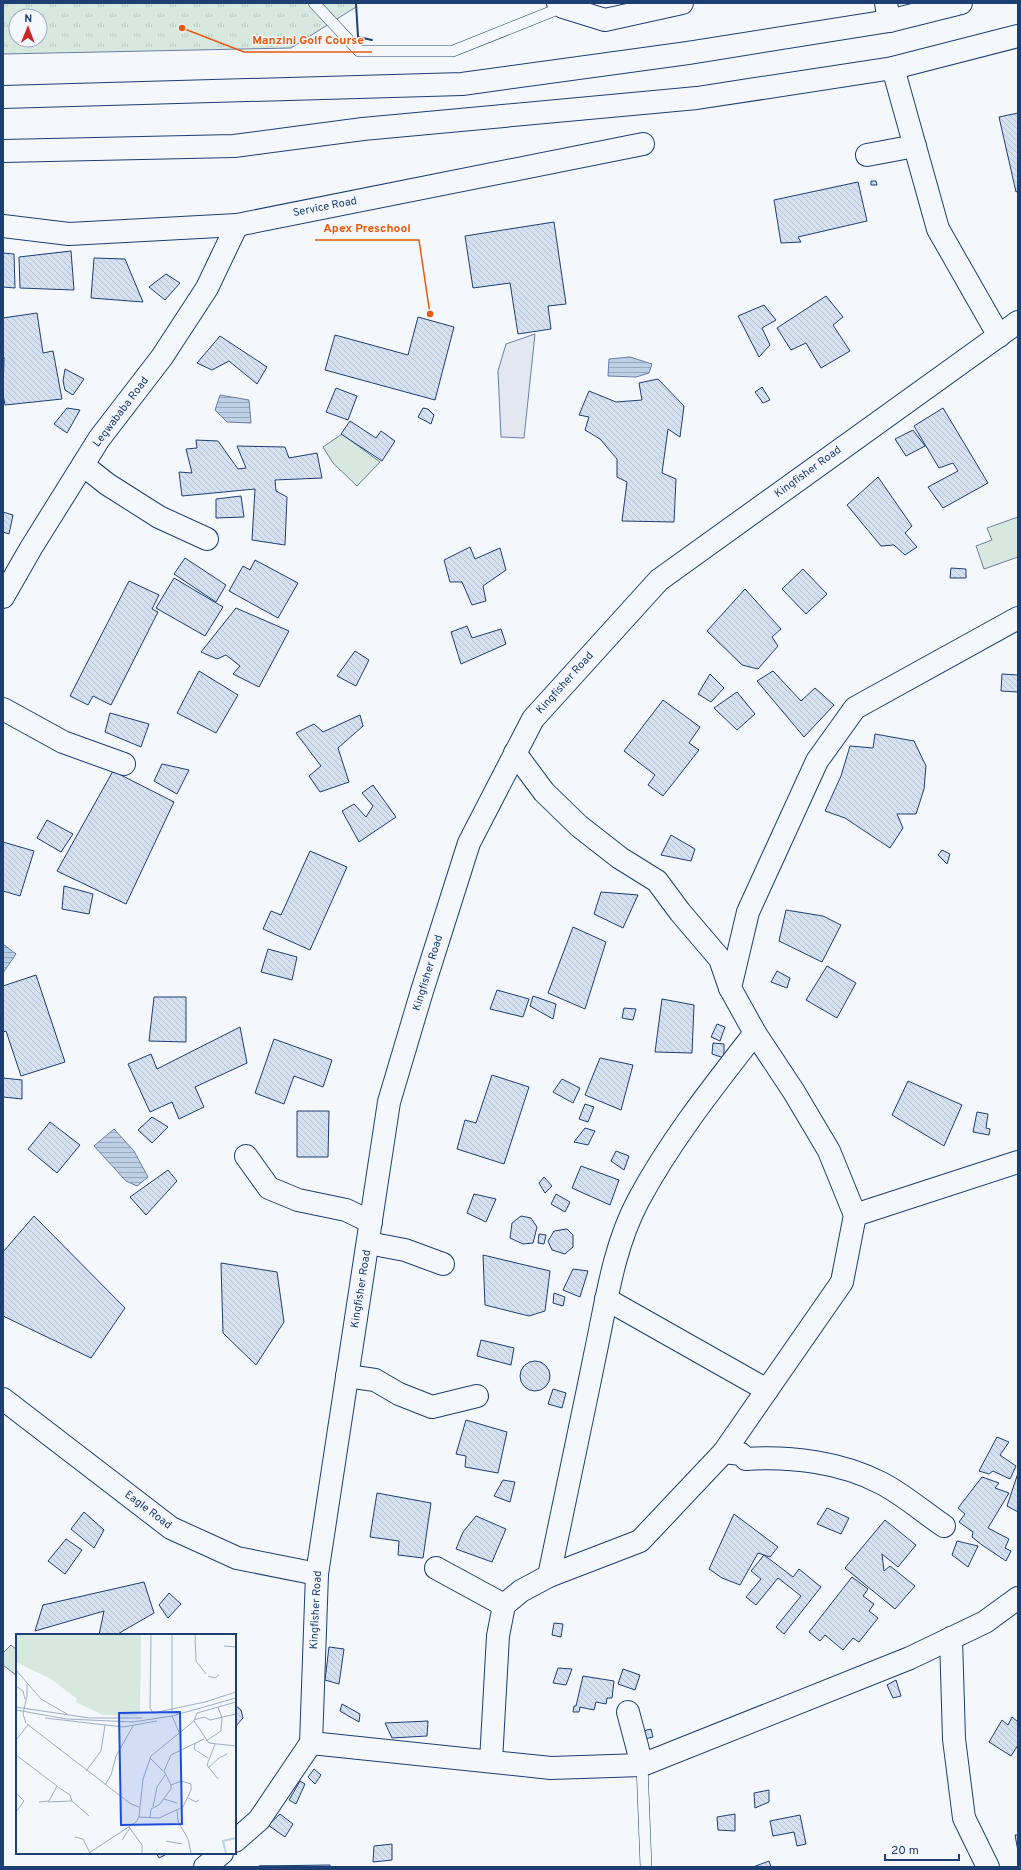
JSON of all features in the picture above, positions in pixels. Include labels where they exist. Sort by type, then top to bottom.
[{"type":"main road","points":[[560,5],[605,20],[682,3]]},
{"type":"main road","points":[[3,97],[462,84],[688,53],[887,12],[961,3]]},
{"type":"main road","points":[[3,151],[234,146],[362,129],[698,98],[893,68],[1018,36]]},
{"type":"main road","points":[[893,68],[938,229],[999,336]]},
{"type":"main road","name":"Service Road","points":[[3,226],[69,234],[237,225],[643,144]]},
{"type":"main road","points":[[867,154],[915,146]]},
{"type":"main road","name":"Legwababa Road","points":[[3,597],[31,548],[99,439],[162,357],[207,288],[237,225]]},
{"type":"main road","name":"Kingfisher Road","points":[[310,1743],[317,1574],[389,1102],[422,991],[469,843],[533,719],[659,580],[1018,322]]},
{"type":"main road","points":[[83,465],[107,484],[159,518],[206,539]]},
{"type":"main road","points":[[730,988],[748,912],[817,761],[855,708],[1018,618]]},
{"type":"main road","points":[[3,708],[63,742],[124,764]]},
{"type":"main road","points":[[491,1761],[498,1636],[504,1605],[521,1591],[549,1576],[640,1540],[724,1452],[842,1282],[855,1215],[829,1151],[794,1092],[755,1033],[730,988],[720,959],[680,912],[657,881],[620,858],[579,826],[544,792],[515,753]]},
{"type":"main road","points":[[549,1576],[606,1299],[619,1248],[637,1202],[698,1107],[755,1033]]},
{"type":"main road","points":[[246,1156],[269,1188],[298,1200],[346,1210],[369,1233],[405,1250],[443,1264]]},
{"type":"main road","points":[[855,1215],[1018,1162]]},
{"type":"main road","points":[[606,1299],[767,1390]]},
{"type":"main road","points":[[347,1376],[375,1380],[400,1394],[432,1407],[477,1396]]},
{"type":"main road","name":"Eagle Road","points":[[3,1399],[171,1528],[237,1558],[317,1574]]},
{"type":"main road","points":[[724,1452],[741,1454],[746,1459],[768,1458],[825,1464],[855,1471],[882,1483],[944,1526]]},
{"type":"main road","points":[[436,1568],[504,1605]]},
{"type":"main road","points":[[236,1840],[259,1820],[310,1743],[551,1768],[642,1765],[910,1658],[986,1622],[1018,1598]]},
{"type":"main road","points":[[951,1638],[954,1739],[964,1818],[988,1867]]},
{"type":"main road","points":[[628,1712],[642,1765]]},
{"type":"main road","points":[[205,1867],[221,1854]]},
{"type":"lane","points":[[314,3],[360,51],[453,51],[560,5]]},
{"type":"lane","points":[[642,1765],[646,1867]]},
{"type":"green space","points":[[3,3],[356,3],[356,7],[291,48],[3,54]]},
{"type":"green space","points":[[342,434],[380,462],[357,486],[333,463],[323,447]]},
{"type":"green space","points":[[1018,517],[1018,557],[984,569],[976,546],[992,540],[987,528]]},
{"type":"green space","points":[[11,1645],[16,1649],[16,1675],[3,1665],[3,1653]]},
{"type":"shaded area","points":[[535,334],[524,438],[501,437],[498,371],[506,344]]},
{"type":"water","points":[[630,357],[652,364],[649,373],[636,377],[608,376],[609,359]]},
{"type":"water","points":[[220,395],[249,400],[251,423],[227,422],[215,410]]},
{"type":"water","points":[[3,944],[16,954],[3,973]]},
{"type":"water","points":[[114,1129],[134,1151],[148,1177],[137,1186],[126,1181],[94,1146]]},
{"type":"building","points":[[1018,113],[1018,191],[1016,192],[999,117]]},
{"type":"building","points":[[871,181],[876,181],[877,185],[871,185]]},
{"type":"building","points":[[858,182],[867,221],[798,237],[801,242],[781,243],[774,200]]},
{"type":"building","points":[[554,222],[566,304],[548,306],[551,329],[518,334],[510,283],[473,288],[465,236]]},
{"type":"building","points":[[71,251],[74,290],[20,288],[19,257]]},
{"type":"building","points":[[3,253],[14,254],[15,288],[3,287]]},
{"type":"building","points":[[94,258],[125,259],[143,302],[91,298]]},
{"type":"building","points":[[166,274],[180,283],[165,300],[149,287]]},
{"type":"building","points":[[826,296],[843,317],[833,325],[850,351],[821,368],[806,343],[791,350],[777,328]]},
{"type":"building","points":[[764,305],[776,320],[762,328],[770,345],[759,357],[738,316]]},
{"type":"building","points":[[37,313],[43,353],[53,351],[62,399],[5,405],[3,394],[3,318]]},
{"type":"building","points":[[418,317],[454,327],[435,400],[325,370],[335,335],[408,355]]},
{"type":"building","points":[[220,336],[267,367],[257,384],[229,361],[212,370],[197,363]]},
{"type":"building","points":[[65,369],[84,379],[73,395],[65,390],[63,381]]},
{"type":"building","points":[[658,379],[684,406],[680,437],[668,429],[662,473],[676,479],[674,522],[622,521],[627,482],[617,477],[617,459],[600,439],[585,430],[589,417],[579,415],[589,391],[616,402],[642,400],[639,383]]},
{"type":"building","points":[[762,387],[770,400],[763,403],[755,392]]},
{"type":"building","points":[[336,388],[357,396],[348,420],[326,412]]},
{"type":"building","points":[[67,408],[80,410],[67,433],[54,424]]},
{"type":"building","points":[[423,408],[428,409],[434,415],[431,424],[418,417]]},
{"type":"building","points":[[943,408],[988,483],[943,508],[928,487],[958,471],[953,463],[939,468],[914,426]]},
{"type":"building","points":[[350,421],[376,438],[381,431],[395,441],[382,461],[341,434]]},
{"type":"building","points":[[913,430],[925,446],[906,456],[895,439]]},
{"type":"building","points":[[196,440],[218,441],[238,469],[246,468],[237,446],[285,447],[289,458],[317,453],[322,478],[275,480],[276,491],[287,497],[285,545],[252,540],[255,489],[182,496],[179,472],[192,473],[186,449],[197,448]]},
{"type":"building","points":[[878,477],[912,526],[905,533],[917,547],[905,555],[894,545],[881,546],[847,505]]},
{"type":"building","points":[[241,496],[244,517],[216,518],[216,499]]},
{"type":"building","points":[[3,512],[13,515],[9,534],[3,532]]},
{"type":"building","points":[[470,547],[475,559],[500,548],[506,570],[483,586],[486,601],[472,605],[462,582],[450,582],[444,560]]},
{"type":"building","points":[[185,558],[226,585],[216,602],[174,574]]},
{"type":"building","points":[[255,560],[298,583],[278,618],[229,591],[243,566],[250,570]]},
{"type":"building","points":[[951,568],[966,569],[966,578],[950,578]]},
{"type":"building","points":[[803,569],[827,594],[806,614],[782,589]]},
{"type":"building","points":[[174,578],[223,607],[205,636],[156,608]]},
{"type":"building","points":[[129,581],[159,595],[152,609],[158,612],[111,705],[93,696],[88,705],[70,696]]},
{"type":"building","points":[[745,589],[781,629],[772,637],[778,646],[758,669],[742,665],[707,631]]},
{"type":"building","points":[[236,608],[289,631],[259,687],[233,674],[240,666],[226,655],[217,659],[201,652]]},
{"type":"building","points":[[467,626],[472,638],[501,629],[506,644],[461,664],[451,632]]},
{"type":"building","points":[[355,651],[369,660],[356,686],[337,676]]},
{"type":"building","points":[[199,671],[238,695],[216,733],[177,713]]},
{"type":"building","points":[[773,671],[801,701],[815,688],[834,705],[804,737],[757,681]]},
{"type":"building","points":[[710,674],[724,688],[711,702],[698,694]]},
{"type":"building","points":[[1002,674],[1018,675],[1018,692],[1001,691]]},
{"type":"building","points":[[737,692],[755,714],[737,730],[714,708]]},
{"type":"building","points":[[663,700],[700,727],[689,743],[699,750],[663,796],[648,785],[655,775],[624,751]]},
{"type":"building","points":[[110,713],[149,724],[141,747],[105,732]]},
{"type":"building","points":[[360,715],[363,726],[338,748],[349,782],[320,792],[309,776],[321,766],[296,733],[314,724],[323,732]]},
{"type":"building","points":[[875,734],[914,741],[926,766],[924,789],[916,814],[897,814],[903,828],[890,848],[845,818],[825,811],[841,776],[850,746],[873,748]]},
{"type":"building","points":[[162,764],[189,770],[177,794],[154,781]]},
{"type":"building","points":[[113,771],[174,802],[126,904],[57,871]]},
{"type":"building","points":[[373,785],[396,817],[359,842],[342,811],[354,804],[366,817],[373,806],[362,793]]},
{"type":"building","points":[[47,820],[73,834],[61,852],[37,838]]},
{"type":"building","points":[[671,835],[695,849],[691,861],[661,855]]},
{"type":"building","points":[[3,842],[34,851],[20,896],[3,891]]},
{"type":"building","points":[[942,850],[950,854],[947,864],[938,855]]},
{"type":"building","points":[[310,851],[347,867],[310,950],[263,929],[271,911],[281,915]]},
{"type":"building","points":[[64,886],[93,894],[89,914],[62,909]]},
{"type":"building","points":[[601,892],[638,895],[623,928],[594,914]]},
{"type":"building","points":[[786,910],[823,916],[841,925],[822,962],[779,941]]},
{"type":"building","points":[[573,927],[606,942],[585,1009],[548,993]]},
{"type":"building","points":[[268,949],[297,957],[292,980],[261,972]]},
{"type":"building","points":[[827,966],[856,983],[837,1018],[806,1000]]},
{"type":"building","points":[[777,971],[790,978],[787,988],[771,982]]},
{"type":"building","points":[[36,975],[65,1062],[21,1076],[6,1031],[3,1032],[3,986]]},
{"type":"building","points":[[497,990],[529,999],[523,1017],[490,1009]]},
{"type":"building","points":[[533,996],[556,1004],[553,1019],[530,1006]]},
{"type":"building","points":[[154,997],[186,997],[186,1042],[149,1041]]},
{"type":"building","points":[[662,999],[694,1005],[692,1053],[655,1052]]},
{"type":"building","points":[[624,1008],[636,1009],[633,1020],[622,1018]]},
{"type":"building","points":[[717,1024],[725,1027],[720,1041],[711,1037]]},
{"type":"building","points":[[240,1027],[247,1063],[195,1087],[204,1107],[179,1119],[172,1102],[150,1112],[128,1064],[151,1054],[157,1069]]},
{"type":"building","points":[[274,1039],[332,1060],[323,1087],[294,1076],[284,1104],[255,1093]]},
{"type":"building","points":[[713,1043],[724,1044],[724,1058],[712,1054]]},
{"type":"building","points":[[600,1058],[633,1065],[621,1110],[585,1095]]},
{"type":"building","points":[[492,1075],[529,1087],[504,1164],[457,1149],[465,1120],[476,1123]]},
{"type":"building","points":[[3,1078],[22,1080],[22,1099],[3,1097]]},
{"type":"building","points":[[562,1079],[580,1088],[573,1103],[553,1092]]},
{"type":"building","points":[[908,1081],[962,1105],[944,1146],[892,1115]]},
{"type":"building","points":[[585,1104],[594,1107],[588,1122],[579,1119]]},
{"type":"building","points":[[297,1111],[329,1111],[328,1157],[297,1157]]},
{"type":"building","points":[[977,1112],[988,1114],[986,1128],[990,1129],[989,1135],[973,1132]]},
{"type":"building","points":[[152,1117],[168,1127],[152,1143],[138,1130]]},
{"type":"building","points":[[50,1122],[80,1145],[57,1173],[28,1149]]},
{"type":"building","points":[[585,1128],[595,1131],[588,1145],[574,1142]]},
{"type":"building","points":[[616,1151],[629,1156],[624,1170],[611,1161]]},
{"type":"building","points":[[581,1166],[619,1180],[610,1205],[572,1188]]},
{"type":"building","points":[[168,1170],[177,1181],[146,1215],[130,1197]]},
{"type":"building","points":[[544,1177],[552,1186],[545,1193],[539,1183]]},
{"type":"building","points":[[474,1194],[496,1199],[486,1222],[467,1213]]},
{"type":"building","points":[[556,1194],[570,1202],[565,1212],[551,1204]]},
{"type":"building","points":[[34,1216],[125,1308],[91,1358],[3,1316],[3,1252]]},
{"type":"building","points":[[521,1216],[531,1218],[537,1227],[533,1243],[523,1244],[510,1238],[512,1223]]},
{"type":"building","points":[[567,1229],[573,1235],[573,1247],[565,1254],[552,1250],[548,1241],[554,1231]]},
{"type":"building","points":[[539,1234],[546,1235],[544,1244],[538,1243]]},
{"type":"building","points":[[483,1255],[550,1271],[545,1311],[529,1316],[485,1305]]},
{"type":"building","points":[[221,1263],[277,1272],[284,1322],[256,1365],[223,1333]]},
{"type":"building","points":[[573,1269],[588,1271],[580,1297],[563,1290]]},
{"type":"building","points":[[554,1293],[565,1297],[563,1306],[553,1303]]},
{"type":"building","points":[[481,1340],[514,1348],[511,1365],[477,1356]]},
{"type":"building","points":[[535,1361],[545,1366],[550,1376],[545,1386],[535,1391],[525,1386],[520,1376],[525,1366]]},
{"type":"building","points":[[553,1389],[566,1393],[562,1408],[548,1404]]},
{"type":"building","points":[[466,1420],[507,1432],[498,1473],[465,1467],[466,1456],[456,1454]]},
{"type":"building","points":[[997,1437],[1009,1442],[1000,1455],[1016,1466],[1010,1479],[993,1471],[989,1474],[979,1471]]},
{"type":"building","points":[[1018,1473],[1018,1512],[1007,1506]]},
{"type":"building","points":[[982,1477],[999,1483],[995,1488],[1009,1493],[988,1528],[1009,1539],[1005,1548],[1011,1551],[1006,1561],[972,1537],[973,1532],[959,1522],[965,1514],[958,1508]]},
{"type":"building","points":[[503,1480],[515,1482],[510,1502],[494,1496]]},
{"type":"building","points":[[377,1493],[431,1503],[423,1558],[398,1555],[399,1541],[370,1537]]},
{"type":"building","points":[[827,1508],[849,1518],[841,1534],[817,1524]]},
{"type":"building","points":[[84,1512],[104,1530],[94,1548],[71,1529]]},
{"type":"building","points":[[734,1514],[778,1547],[770,1557],[758,1553],[740,1585],[722,1578],[709,1569]]},
{"type":"building","points":[[476,1516],[506,1529],[492,1562],[456,1549],[463,1532]]},
{"type":"building","points":[[885,1520],[916,1545],[898,1567],[882,1554],[884,1571],[890,1566],[915,1586],[895,1609],[845,1568]]},
{"type":"building","points":[[66,1539],[82,1550],[65,1574],[48,1561]]},
{"type":"building","points":[[957,1541],[978,1546],[968,1567],[952,1555]]},
{"type":"building","points":[[764,1555],[793,1577],[799,1569],[821,1587],[784,1634],[776,1627],[801,1596],[778,1578],[756,1605],[746,1597],[761,1579],[751,1571]]},
{"type":"building","points":[[852,1577],[868,1589],[863,1596],[874,1604],[869,1611],[878,1618],[859,1642],[853,1638],[843,1650],[825,1635],[820,1641],[809,1632]]},
{"type":"building","points":[[144,1582],[154,1613],[118,1634],[99,1634],[104,1611],[35,1631],[43,1605]]},
{"type":"building","points":[[169,1593],[181,1604],[168,1618],[159,1605]]},
{"type":"building","points":[[554,1623],[563,1624],[561,1637],[552,1635]]},
{"type":"building","points":[[329,1647],[344,1649],[339,1684],[325,1680]]},
{"type":"building","points":[[558,1668],[572,1669],[566,1685],[553,1683]]},
{"type":"building","points":[[623,1669],[640,1675],[635,1690],[618,1684]]},
{"type":"building","points":[[583,1676],[614,1681],[612,1698],[607,1698],[606,1704],[596,1702],[594,1710],[580,1707],[579,1712],[573,1712],[574,1706],[576,1706]]},
{"type":"building","points":[[896,1680],[901,1696],[893,1698],[887,1685]]},
{"type":"building","points":[[342,1704],[360,1714],[359,1722],[340,1711]]},
{"type":"building","points":[[236,1706],[241,1710],[243,1718],[236,1726]]},
{"type":"building","points":[[1012,1717],[1018,1722],[1018,1745],[1011,1756],[989,1742],[1002,1720],[1008,1725]]},
{"type":"building","points":[[428,1721],[427,1736],[392,1738],[385,1723]]},
{"type":"building","points":[[651,1729],[653,1737],[645,1739],[643,1731]]},
{"type":"building","points":[[314,1769],[321,1775],[315,1784],[308,1777]]},
{"type":"building","points":[[300,1781],[305,1784],[296,1804],[289,1800]]},
{"type":"building","points":[[769,1790],[769,1802],[755,1808],[754,1793]]},
{"type":"building","points":[[280,1814],[293,1824],[285,1837],[268,1825]]},
{"type":"building","points":[[735,1814],[735,1831],[718,1830],[717,1817]]},
{"type":"building","points":[[800,1815],[806,1844],[797,1846],[794,1832],[773,1836],[770,1821]]},
{"type":"building","points":[[1015,1835],[1018,1835],[1018,1851]]},
{"type":"building","points":[[392,1844],[392,1860],[373,1862],[374,1846]]},
{"type":"building","points":[[157,1854],[164,1854],[165,1855],[159,1858]]},
{"type":"building","points":[[769,1861],[771,1867],[753,1867]]},
{"type":"building","points":[[330,1865],[330,1867],[259,1866]]},
{"type":"wall","points":[[356,3],[358,37],[372,40]]},
{"type":"place","name":"Manzini Golf Course","points":[[182,28]]},
{"type":"place","name":"Apex Preschool","points":[[430,314]]}]
